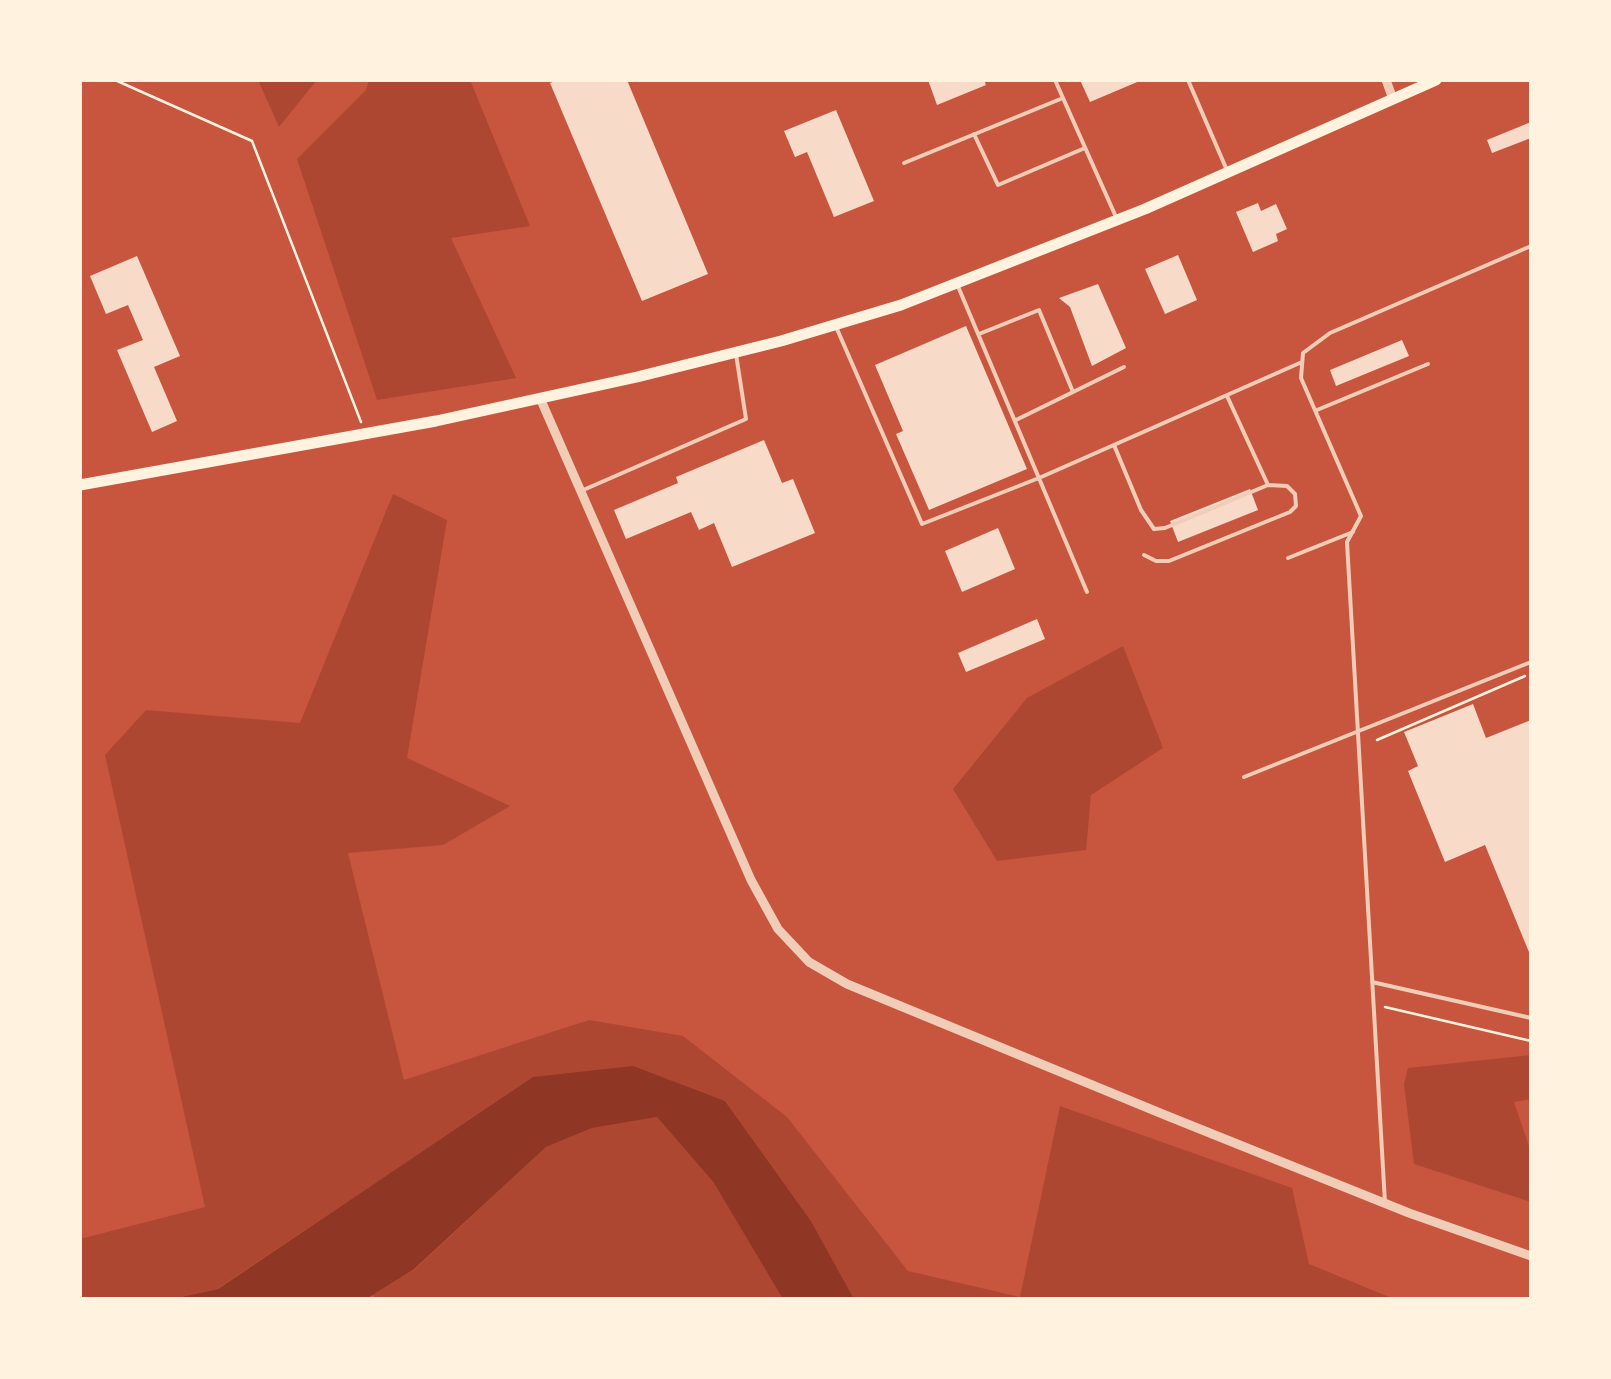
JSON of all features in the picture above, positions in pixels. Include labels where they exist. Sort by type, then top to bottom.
[{"type":"main road","points":[[80,485],[540,398],[736,352],[835,324],[957,284],[1118,220],[1436,80]]},
{"type":"street","points":[[1386,80],[1394,99]]},
{"type":"street","points":[[540,398],[751,880],[778,929],[809,962],[848,984],[1385,1203],[1531,1256]]},
{"type":"lane","points":[[1055,80],[1118,220]]},
{"type":"lane","points":[[1188,80],[1228,173]]},
{"type":"lane","points":[[904,163],[1063,98]]},
{"type":"lane","points":[[974,134],[998,185],[1085,148]]},
{"type":"lane","points":[[1385,1203],[1347,542],[1361,516],[1301,378],[1303,353],[1330,332],[1531,246]]},
{"type":"lane","points":[[957,284],[1087,592]]},
{"type":"lane","points":[[979,334],[1038,310],[1073,392]]},
{"type":"lane","points":[[835,324],[922,524],[1040,478],[1302,362]]},
{"type":"lane","points":[[581,491],[746,419],[736,352]]},
{"type":"lane","points":[[1315,411],[1428,364]]},
{"type":"lane","points":[[1016,420],[1124,368]]},
{"type":"lane","points":[[1227,396],[1268,485]]},
{"type":"lane","points":[[1114,445],[1141,510],[1154,529],[1165,528],[1268,485],[1288,486],[1294,494],[1296,506],[1290,512],[1169,561],[1144,555]]},
{"type":"lane","points":[[1288,558],[1353,532]]},
{"type":"lane","points":[[1244,777],[1531,662]]},
{"type":"lane","points":[[1372,982],[1531,1018]]},
{"type":"path","points":[[116,80],[252,142],[365,433]]},
{"type":"path","points":[[1377,740],[1531,674]]},
{"type":"path","points":[[1374,1005],[1531,1041]]},
{"type":"shaded area","points":[[258,80],[317,80],[279,127]]},
{"type":"shaded area","points":[[369,80],[470,80],[530,226],[451,238],[516,378],[377,400],[297,159],[366,90]]},
{"type":"shaded area","points":[[393,494],[447,520],[407,758],[510,806],[443,845],[348,853],[404,1080],[589,1020],[683,1036],[787,1117],[908,1271],[1020,1297],[1060,1106],[1292,1188],[1309,1264],[1394,1299],[854,1299],[811,1221],[725,1101],[533,1078],[217,1289],[172,1299],[80,1299],[80,1239],[205,1207],[105,755],[146,710],[300,723]]},
{"type":"shaded area","points":[[1123,646],[1163,748],[1091,795],[1086,850],[997,861],[953,789],[1027,698]]},
{"type":"shaded area","points":[[1531,1055],[1531,1099],[1514,1102],[1531,1152],[1531,1202],[1414,1164],[1404,1084],[1408,1068]]},
{"type":"shaded area","points":[[633,1066],[725,1101],[811,1221],[854,1299],[783,1299],[714,1183],[657,1117],[592,1128],[546,1147],[413,1270],[366,1299],[172,1299],[218,1289],[533,1077]]},
{"type":"shaded area","points":[[657,1117],[714,1183],[785,1299],[377,1299],[372,1295],[414,1270],[546,1147],[592,1128]]},
{"type":"building","points":[[627,80],[708,274],[642,301],[550,83]]},
{"type":"building","points":[[928,80],[984,80],[986,85],[937,105]]},
{"type":"building","points":[[1080,80],[1142,80],[1090,102]]},
{"type":"building","points":[[836,110],[874,201],[834,217],[807,152],[795,157],[784,131]]},
{"type":"building","points":[[1531,122],[1531,138],[1492,153],[1487,140]]},
{"type":"building","points":[[1258,203],[1261,211],[1276,204],[1287,229],[1276,234],[1278,241],[1253,252],[1236,212]]},
{"type":"building","points":[[1178,255],[1197,300],[1165,314],[1145,269]]},
{"type":"building","points":[[137,256],[180,356],[154,367],[177,421],[152,432],[117,350],[143,340],[128,305],[106,314],[90,276]]},
{"type":"building","points":[[1098,284],[1126,348],[1092,366],[1070,307],[1059,298]]},
{"type":"building","points":[[966,326],[1027,469],[929,510],[896,434],[903,431],[875,365]]},
{"type":"building","points":[[1402,340],[1409,356],[1336,386],[1330,370]]},
{"type":"building","points":[[764,440],[782,483],[793,479],[815,533],[732,567],[714,523],[699,530],[691,512],[626,539],[614,510],[678,483],[676,477]]},
{"type":"building","points":[[1250,489],[1258,510],[1178,542],[1170,521]]},
{"type":"building","points":[[998,528],[1015,569],[962,592],[945,551]]},
{"type":"building","points":[[1037,619],[1045,639],[966,672],[958,653]]},
{"type":"building","points":[[1473,704],[1486,738],[1531,720],[1531,957],[1485,845],[1445,862],[1408,771],[1418,766],[1404,732]]}]
